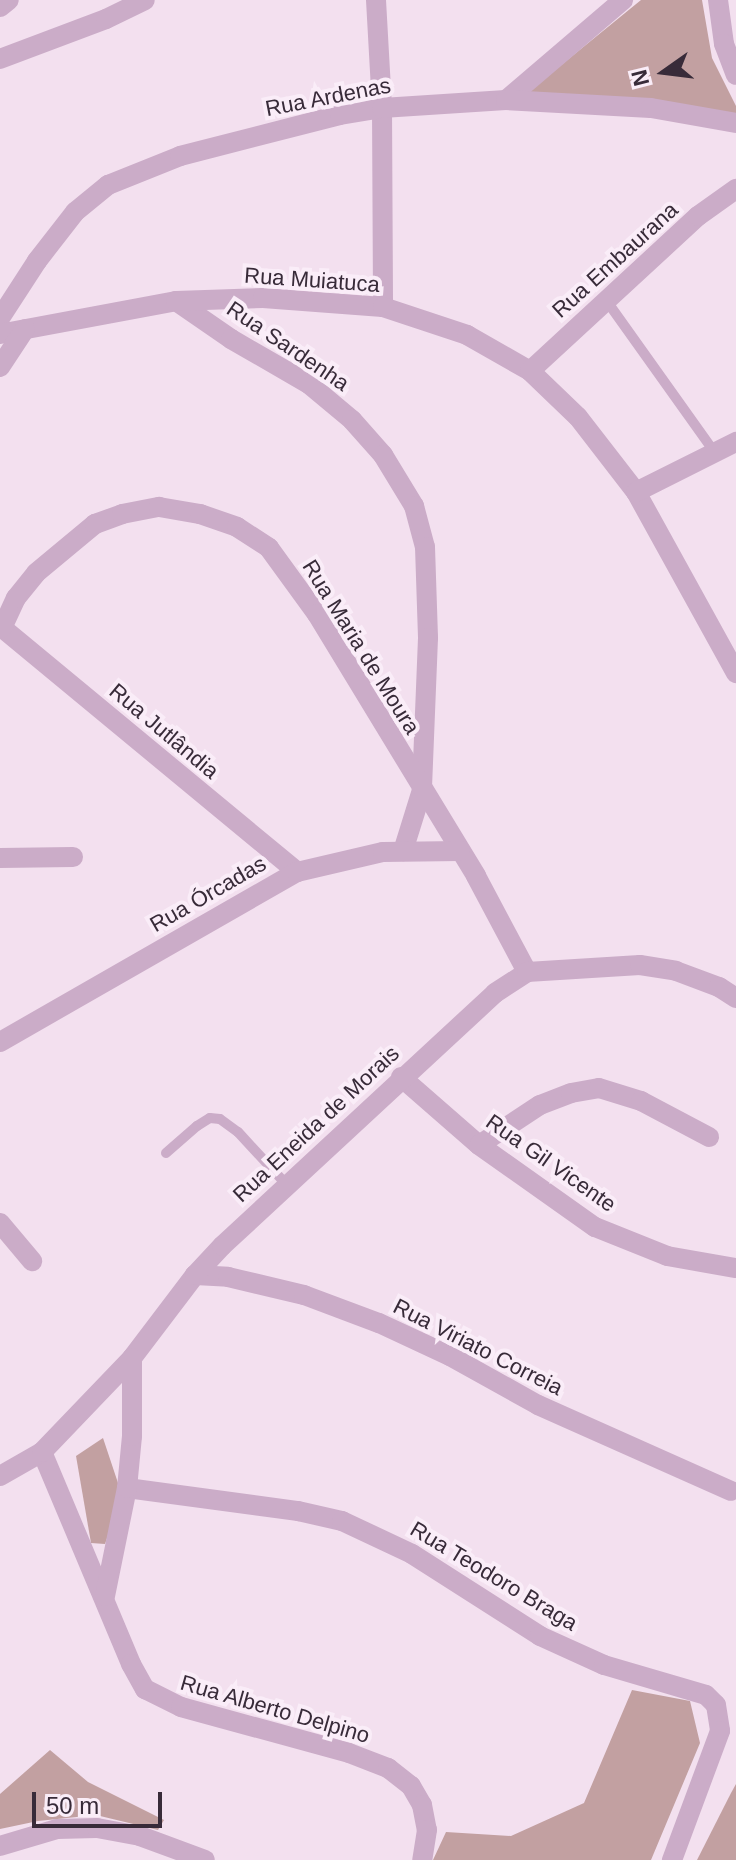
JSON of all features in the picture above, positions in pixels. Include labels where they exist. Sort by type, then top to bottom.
[{"type":"street","points":[[0,7],[9,0]]},
{"type":"street","points":[[0,59],[106,19],[145,0]]},
{"type":"street","points":[[376,0],[382,108],[383,307]]},
{"type":"street","points":[[506,100],[623,0]]},
{"type":"street","points":[[718,0],[721,29],[736,75]]},
{"type":"street","name":"Rua Ardenas","points":[[0,318],[37,261],[75,212],[108,185],[180,156],[340,115],[382,108],[506,100],[651,108],[736,123]]},
{"type":"street","name":"Rua Embaurana","points":[[530,371],[698,216],[736,189]]},
{"type":"street","name":"Rua Muiatuca","points":[[0,334],[176,301],[263,298],[383,307],[467,335],[530,371],[578,417],[636,492],[731,651],[736,673]]},
{"type":"street","name":"Rua Sardenha","points":[[176,301],[231,339],[309,384],[352,420],[383,455],[414,506],[425,547],[428,590],[422,790],[403,851]]},
{"type":"street","points":[[0,367],[25,329]]},
{"type":"street","points":[[636,492],[736,442]]},
{"type":"street","name":"Rua Maria de Moura","points":[[1,627],[16,598],[36,573],[95,524],[159,507],[200,514],[237,527],[269,548],[317,614],[460,851],[527,972]]},
{"type":"street","name":"Rua Jutlândia","points":[[1,627],[297,872]]},
{"type":"street","name":"Rua Órcadas","points":[[0,1042],[297,872],[383,852],[460,851]]},
{"type":"street","points":[[0,858],[73,857]]},
{"type":"street","points":[[527,972],[640,965],[676,971],[719,987],[736,998]]},
{"type":"street","name":"Rua Eneida de Morais","points":[[0,1476],[42,1452],[132,1358],[195,1275],[286,1184],[495,993],[527,972]]},
{"type":"street","name":"Rua Gil Vicente","points":[[401,1077],[479,1145],[595,1227],[627,1243],[667,1256],[736,1268]]},
{"type":"street","points":[[479,1145],[540,1105],[571,1093],[599,1088],[641,1101],[709,1137]]},
{"type":"street","points":[[0,1223],[32,1261]]},
{"type":"street","name":"Rua Viriato Correia","points":[[195,1275],[228,1277],[304,1295],[379,1323],[450,1356],[538,1405],[731,1491]]},
{"type":"street","points":[[105,1596],[127,1488],[132,1436],[132,1358]]},
{"type":"street","name":"Rua Alberto Delpino","points":[[42,1452],[131,1664],[145,1689],[160,1699],[349,1753],[388,1768],[411,1786],[422,1805],[427,1830],[422,1860]]},
{"type":"street","name":"Rua Teodoro Braga","points":[[127,1488],[298,1511],[342,1521],[412,1554],[540,1636],[604,1665],[706,1695],[716,1705],[720,1731],[672,1860]]},
{"type":"street","points":[[0,1846],[57,1829],[97,1828],[140,1836],[205,1860]]},
{"type":"lane","points":[[606,300],[715,453]]},
{"type":"lane","points":[[166,1153],[197,1126],[210,1118],[220,1119],[238,1132],[286,1184]]},
{"type":"shaded area","points":[[641,0],[702,0],[712,58],[736,106],[736,115],[528,92]]},
{"type":"shaded area","points":[[103,1438],[122,1495],[105,1544],[91,1543],[76,1456]]},
{"type":"shaded area","points":[[632,1690],[690,1701],[700,1743],[651,1860],[433,1860],[446,1832],[511,1836],[584,1803]]},
{"type":"shaded area","points":[[50,1750],[88,1782],[164,1820],[158,1830],[96,1815],[38,1821],[0,1829],[0,1794]]},
{"type":"shaded area","points":[[736,1784],[736,1860],[697,1860],[731,1793]]}]
